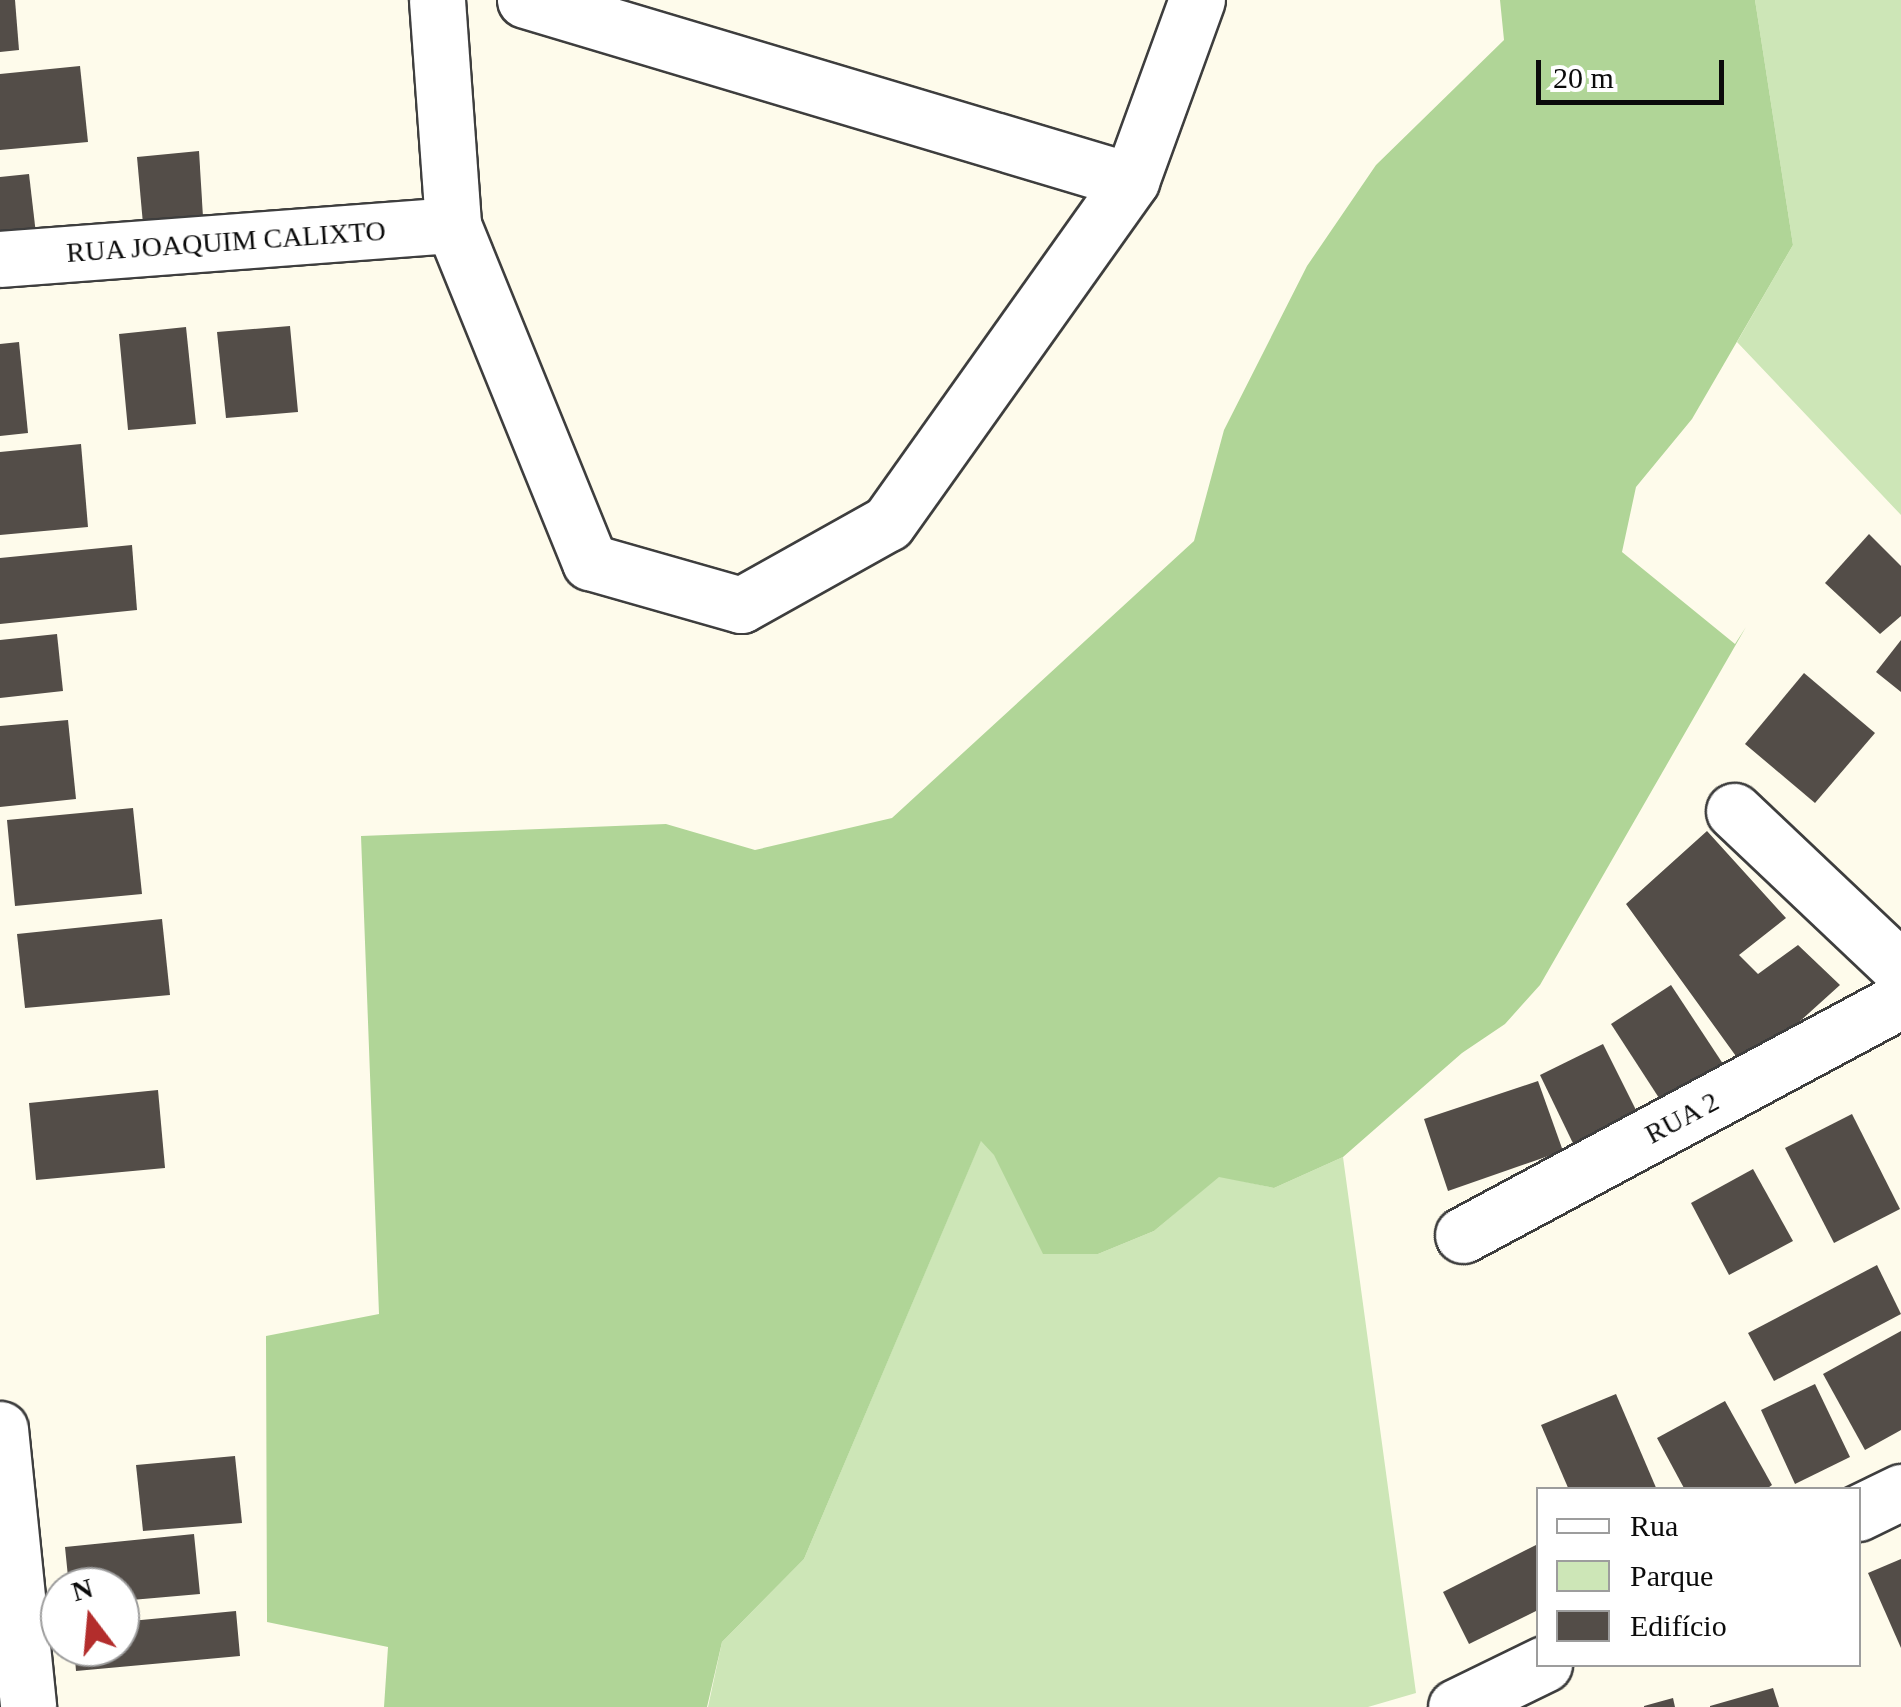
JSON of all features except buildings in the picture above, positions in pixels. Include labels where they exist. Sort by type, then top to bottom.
[{"type":"street","points":[[437,0],[453,225],[590,562],[741,605],[888,523],[1131,182],[1197,0]]},
{"type":"street","points":[[525,0],[1131,182]]},
{"type":"street","name":"RUA JOAQUIM CALIXTO","points":[[0,259],[453,225]]},
{"type":"street","points":[[1734,811],[1901,969]]},
{"type":"street","name":"RUA 2","points":[[1463,1235],[1901,1000]]},
{"type":"street","points":[[0,1428],[28,1707]]},
{"type":"street","points":[[1861,1511],[1901,1492]]},
{"type":"street","points":[[1456,1707],[1538,1667]]},
{"type":"green space","points":[[1500,0],[1755,0],[1793,245],[1692,419],[1636,487],[1622,552],[1735,644],[1746,627],[1540,985],[1505,1024],[1462,1053],[1343,1157],[1274,1188],[1219,1177],[1154,1231],[1098,1254],[1043,1254],[994,1155],[981,1141],[804,1559],[722,1642],[707,1707],[384,1707],[388,1647],[267,1622],[266,1336],[379,1314],[361,836],[666,824],[755,850],[892,818],[1194,541],[1224,430],[1307,266],[1376,165],[1504,40]]},
{"type":"green space","points":[[1755,0],[1901,0],[1901,515],[1737,342],[1793,245]]},
{"type":"green space","points":[[981,1140],[1098,1254],[1154,1231],[1219,1176],[1274,1188],[1343,1157],[1416,1693],[1368,1707],[708,1707],[722,1642],[804,1559]]}]
